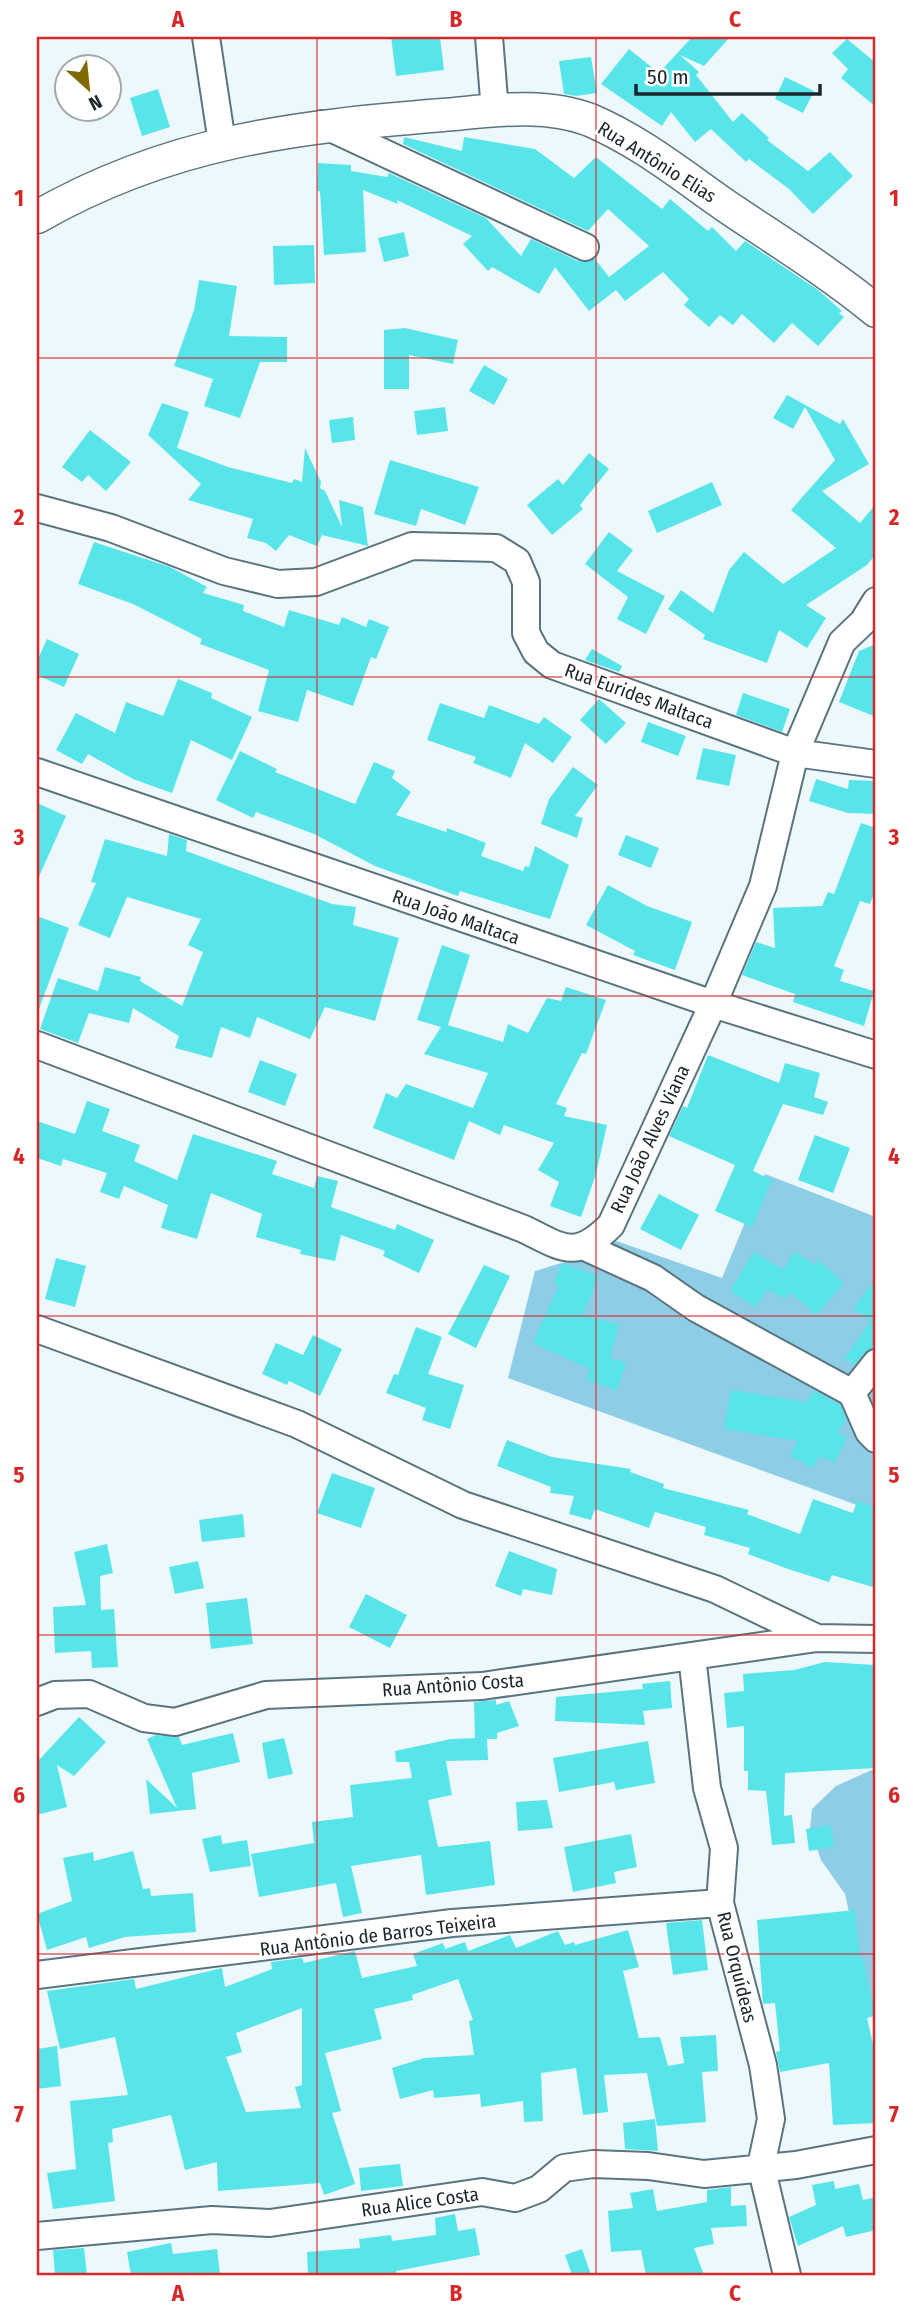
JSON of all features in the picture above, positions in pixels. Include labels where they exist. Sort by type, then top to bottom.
[{"type":"street","points":[[206,37],[222,143]]},
{"type":"street","points":[[489,37],[495,111]]},
{"type":"street","name":"Rua Antônio Elias","points":[[37,217],[139,167],[222,143],[322,124],[495,111],[559,112],[589,120],[626,139],[876,311]]},
{"type":"street","points":[[322,124],[585,247]]},
{"type":"street","name":"Rua Eurides Maltaca","points":[[37,508],[111,528],[224,571],[278,584],[316,582],[412,546],[496,548],[517,561],[526,582],[526,633],[536,652],[552,665],[796,753],[876,764]]},
{"type":"street","name":"Rua João Alves Viana","points":[[583,1246],[611,1225],[713,1004],[763,886],[796,753],[842,642],[863,622],[876,601]]},
{"type":"street","name":"Rua João Maltaca","points":[[37,772],[713,1004],[876,1055]]},
{"type":"street","points":[[37,1045],[524,1229],[565,1250],[583,1246],[653,1278],[696,1308],[852,1394],[869,1432],[876,1439]]},
{"type":"street","points":[[37,1329],[297,1424],[463,1505],[716,1589],[817,1638]]},
{"type":"street","points":[[852,1394],[876,1363]]},
{"type":"street","name":"Rua Antônio Costa","points":[[37,1702],[55,1695],[89,1694],[144,1718],[175,1722],[266,1695],[482,1686],[817,1638],[876,1639]]},
{"type":"street","name":"Rua Orquídeas","points":[[692,1656],[707,1788],[724,1848],[720,1903],[763,2065],[771,2119],[761,2166],[787,2275]]},
{"type":"street","name":"Rua Antônio de Barros Teixeira","points":[[37,1975],[452,1923],[720,1903]]},
{"type":"street","name":"Rua Alice Costa","points":[[37,2236],[212,2220],[270,2223],[482,2192],[515,2198],[539,2189],[564,2168],[593,2164],[648,2166],[704,2174],[761,2166],[796,2165],[876,2150]]},
{"type":"shaded area","points":[[765,1174],[876,1217],[876,1512],[508,1378],[535,1271],[568,1261],[602,1236],[722,1278]]},
{"type":"shaded area","points":[[876,1768],[876,2014],[871,2014],[845,1894],[821,1860],[810,1829],[812,1809],[836,1786]]},
{"type":"building","points":[[391,37],[440,37],[444,70],[396,76]]},
{"type":"building","points":[[692,37],[730,37],[704,66],[680,55],[699,72],[696,75],[733,122],[742,113],[769,138],[767,140],[808,171],[830,152],[853,176],[813,214],[789,189],[749,159],[746,162],[711,129],[695,142],[671,112],[662,126],[601,84],[629,49],[659,73]]},
{"type":"building","points":[[847,39],[876,63],[876,107],[841,78],[848,69],[832,53]]},
{"type":"building","points":[[591,57],[597,93],[576,96],[564,94],[559,61]]},
{"type":"building","points":[[785,77],[814,91],[803,113],[775,99]]},
{"type":"building","points":[[158,89],[170,127],[142,136],[130,98]]},
{"type":"building","points":[[404,137],[462,151],[464,137],[535,149],[574,178],[596,157],[662,209],[670,199],[708,231],[712,227],[736,251],[745,241],[818,290],[842,311],[839,313],[844,317],[818,346],[792,323],[774,343],[742,314],[733,325],[720,315],[709,327],[684,305],[689,299],[663,272],[625,301],[616,290],[589,311],[555,267],[539,294],[492,267],[488,271],[463,244],[472,236],[397,200],[398,204],[363,190],[366,252],[324,255],[320,191],[317,191],[318,163],[351,165],[351,171],[387,177],[389,173],[486,218],[521,256],[531,239],[578,261],[595,259],[609,277],[649,246],[608,209],[588,231],[403,144]]},
{"type":"building","points":[[404,232],[409,256],[384,262],[378,238]]},
{"type":"building","points":[[314,245],[315,283],[274,285],[273,246]]},
{"type":"building","points":[[199,280],[237,286],[229,336],[287,337],[287,362],[260,362],[240,418],[204,406],[213,379],[174,366],[194,310]]},
{"type":"building","points":[[405,328],[458,340],[453,364],[409,355],[409,389],[384,389],[384,330]]},
{"type":"building","points":[[484,365],[508,379],[494,405],[469,391]]},
{"type":"building","points":[[787,395],[840,424],[843,419],[869,464],[822,491],[860,523],[876,504],[876,554],[867,565],[806,605],[826,618],[807,648],[779,630],[767,663],[703,639],[705,635],[668,609],[681,590],[713,613],[729,570],[744,552],[783,584],[836,548],[791,510],[835,460],[805,407],[793,429],[773,418]]},
{"type":"building","points":[[162,403],[189,412],[177,448],[228,467],[292,483],[294,479],[302,482],[305,448],[321,482],[320,488],[325,491],[342,527],[339,500],[363,507],[368,546],[322,535],[317,546],[289,535],[276,551],[266,543],[247,538],[253,519],[188,500],[201,484],[148,435]]},
{"type":"building","points":[[445,407],[448,431],[417,435],[414,411]]},
{"type":"building","points":[[353,417],[355,440],[332,443],[329,420]]},
{"type":"building","points":[[90,430],[131,462],[106,491],[88,475],[82,482],[62,467]]},
{"type":"building","points":[[589,453],[609,469],[580,505],[583,509],[552,535],[527,505],[558,479],[563,485]]},
{"type":"building","points":[[390,460],[479,487],[465,525],[421,509],[416,526],[374,514]]},
{"type":"building","points":[[712,482],[722,505],[657,533],[648,511]]},
{"type":"building","points":[[609,532],[633,550],[617,571],[665,596],[646,634],[617,619],[628,597],[585,564]]},
{"type":"building","points":[[94,542],[170,567],[207,587],[203,593],[244,605],[243,611],[284,627],[289,610],[339,625],[342,617],[366,627],[369,619],[389,627],[376,659],[371,657],[353,706],[307,690],[298,722],[258,711],[269,670],[200,644],[202,639],[133,604],[78,584]]},
{"type":"building","points":[[47,639],[79,654],[64,687],[37,675],[37,661]]},
{"type":"building","points":[[876,644],[876,717],[839,702],[859,651]]},
{"type":"building","points":[[592,649],[622,666],[619,672],[585,660]]},
{"type":"building","points":[[178,679],[212,693],[211,698],[252,717],[232,760],[191,740],[172,793],[133,779],[88,754],[82,764],[56,750],[76,713],[115,733],[126,702],[163,716]]},
{"type":"building","points":[[743,693],[790,709],[782,732],[736,715]]},
{"type":"building","points":[[599,699],[626,723],[606,744],[580,720]]},
{"type":"building","points":[[440,703],[484,718],[489,705],[539,724],[544,717],[572,737],[553,763],[525,743],[511,778],[473,763],[476,757],[427,740]]},
{"type":"building","points":[[648,722],[686,736],[678,756],[641,742]]},
{"type":"building","points":[[703,748],[736,755],[729,786],[696,779]]},
{"type":"building","points":[[240,751],[277,769],[275,772],[355,804],[374,762],[395,771],[392,778],[411,792],[396,815],[446,832],[447,828],[486,843],[481,856],[523,871],[525,866],[529,867],[535,846],[569,865],[550,919],[460,891],[458,896],[375,866],[314,834],[256,812],[253,818],[216,800]]},
{"type":"building","points":[[573,767],[598,785],[575,816],[583,818],[577,838],[541,824],[549,799]]},
{"type":"building","points":[[816,779],[848,789],[849,780],[876,781],[876,814],[848,813],[809,801]]},
{"type":"building","points":[[37,803],[66,816],[37,881]]},
{"type":"building","points":[[861,823],[876,828],[876,888],[870,904],[860,901],[834,966],[844,970],[840,981],[874,991],[864,1026],[793,1002],[795,994],[742,975],[756,942],[775,948],[773,908],[822,906],[828,892],[834,894]]},
{"type":"building","points":[[169,834],[187,840],[186,851],[332,904],[356,907],[353,925],[399,938],[375,1021],[325,1007],[310,1039],[257,1017],[250,1038],[221,1027],[212,1058],[175,1048],[179,1036],[133,1008],[129,1023],[89,1013],[78,1043],[40,1029],[58,978],[98,991],[105,967],[141,977],[140,981],[182,1006],[203,952],[188,945],[201,919],[127,897],[110,938],[78,925],[96,883],[91,882],[105,839],[167,856]]},
{"type":"building","points":[[626,835],[659,848],[651,868],[618,855]]},
{"type":"building","points":[[608,885],[647,906],[692,922],[675,970],[633,955],[635,951],[586,925]]},
{"type":"building","points":[[37,916],[69,928],[39,1009],[37,1009]]},
{"type":"building","points":[[442,945],[470,955],[448,1025],[503,1042],[508,1024],[528,1033],[547,998],[561,1001],[566,987],[606,1000],[586,1054],[582,1053],[556,1104],[567,1108],[564,1116],[607,1125],[596,1174],[581,1217],[550,1206],[559,1182],[538,1170],[554,1143],[504,1125],[500,1135],[469,1121],[454,1160],[373,1128],[386,1093],[397,1098],[406,1084],[473,1108],[488,1073],[424,1054],[441,1027],[417,1020]]},
{"type":"building","points":[[708,1055],[779,1083],[785,1063],[820,1073],[814,1097],[828,1102],[823,1115],[783,1104],[753,1171],[772,1180],[752,1227],[715,1211],[735,1165],[669,1136],[683,1106],[687,1108]]},
{"type":"building","points":[[260,1060],[297,1074],[285,1106],[248,1092]]},
{"type":"building","points":[[87,1101],[110,1109],[102,1131],[140,1145],[134,1161],[177,1180],[193,1134],[277,1161],[272,1174],[314,1188],[317,1176],[338,1181],[331,1207],[395,1230],[397,1224],[434,1240],[419,1273],[383,1256],[385,1251],[341,1235],[335,1261],[300,1254],[301,1250],[256,1237],[262,1214],[211,1193],[197,1239],[161,1228],[168,1205],[124,1186],[119,1199],[100,1192],[107,1173],[63,1159],[61,1166],[37,1158],[37,1121],[75,1134]]},
{"type":"building","points":[[815,1135],[850,1148],[833,1193],[798,1180]]},
{"type":"building","points":[[659,1194],[699,1215],[681,1250],[640,1229]]},
{"type":"building","points":[[754,1252],[783,1270],[794,1252],[814,1264],[818,1260],[844,1283],[816,1315],[790,1292],[786,1299],[767,1289],[756,1307],[730,1291]]},
{"type":"building","points":[[56,1258],[86,1266],[75,1307],[45,1299]]},
{"type":"building","points":[[562,1263],[599,1276],[583,1315],[619,1325],[610,1358],[626,1363],[617,1390],[586,1380],[590,1369],[533,1343],[559,1285],[554,1283]]},
{"type":"building","points":[[484,1265],[510,1276],[476,1348],[448,1334]]},
{"type":"building","points":[[876,1278],[876,1348],[864,1353],[854,1365],[845,1358],[871,1321],[853,1309]]},
{"type":"building","points":[[416,1327],[442,1337],[428,1374],[464,1385],[450,1429],[422,1420],[426,1408],[386,1393],[394,1374],[398,1375]]},
{"type":"building","points":[[313,1335],[342,1349],[320,1396],[289,1381],[287,1385],[262,1374],[276,1343],[303,1355]]},
{"type":"building","points":[[731,1390],[807,1402],[814,1390],[840,1405],[846,1419],[838,1433],[847,1438],[834,1463],[820,1456],[813,1468],[790,1456],[798,1441],[724,1429]]},
{"type":"building","points":[[507,1440],[552,1457],[631,1469],[630,1472],[664,1484],[663,1488],[749,1510],[747,1514],[800,1534],[813,1499],[853,1513],[857,1501],[876,1508],[876,1588],[832,1575],[829,1582],[788,1569],[748,1554],[750,1548],[704,1535],[706,1527],[655,1512],[649,1528],[595,1509],[591,1520],[569,1514],[574,1496],[550,1493],[551,1487],[497,1466]]},
{"type":"building","points":[[332,1473],[375,1488],[361,1528],[317,1513]]},
{"type":"building","points":[[243,1514],[245,1537],[202,1542],[199,1520]]},
{"type":"building","points":[[107,1544],[113,1573],[100,1576],[101,1610],[114,1609],[118,1667],[92,1668],[91,1651],[55,1653],[53,1607],[86,1605],[74,1552]]},
{"type":"building","points":[[509,1551],[557,1569],[552,1595],[523,1589],[521,1596],[495,1586]]},
{"type":"building","points":[[198,1561],[204,1588],[175,1594],[169,1567]]},
{"type":"building","points":[[366,1594],[407,1615],[390,1648],[349,1627]]},
{"type":"building","points":[[247,1598],[253,1644],[211,1649],[206,1603]]},
{"type":"building","points":[[825,1662],[876,1665],[876,1768],[785,1773],[784,1816],[792,1815],[795,1843],[772,1845],[766,1791],[748,1790],[748,1771],[744,1771],[744,1726],[727,1728],[724,1693],[744,1691],[743,1674],[794,1670]]},
{"type":"building","points":[[670,1681],[672,1708],[643,1711],[645,1725],[555,1721],[556,1697],[643,1689],[642,1684]]},
{"type":"building","points":[[496,1700],[496,1705],[509,1701],[519,1726],[497,1733],[497,1739],[487,1739],[488,1760],[446,1761],[452,1795],[428,1800],[438,1847],[490,1841],[495,1885],[426,1895],[421,1855],[351,1866],[362,1913],[343,1917],[336,1883],[259,1897],[251,1854],[314,1843],[312,1822],[353,1817],[350,1785],[412,1778],[409,1762],[396,1762],[395,1751],[451,1739],[475,1738],[474,1702]]},
{"type":"building","points":[[79,1717],[106,1742],[74,1776],[57,1765],[67,1807],[37,1815],[37,1762]]},
{"type":"building","points":[[233,1733],[240,1762],[192,1773],[196,1809],[150,1814],[146,1779],[177,1808],[147,1739],[156,1735],[179,1737],[182,1745]]},
{"type":"building","points":[[284,1738],[293,1774],[268,1779],[262,1743]]},
{"type":"building","points":[[648,1741],[655,1783],[616,1790],[614,1782],[559,1792],[553,1758]]},
{"type":"building","points":[[547,1800],[553,1828],[518,1831],[516,1802]]},
{"type":"building","points":[[831,1825],[834,1847],[809,1851],[806,1829]]},
{"type":"building","points":[[631,1834],[637,1867],[614,1872],[616,1883],[573,1892],[564,1847]]},
{"type":"building","points":[[221,1835],[222,1844],[247,1840],[251,1866],[210,1872],[202,1839]]},
{"type":"building","points":[[133,1851],[143,1889],[150,1888],[151,1896],[193,1893],[196,1932],[125,1937],[89,1948],[86,1937],[47,1950],[37,1914],[72,1901],[63,1858],[93,1852],[94,1861]]},
{"type":"building","points":[[855,1910],[860,1959],[863,1959],[875,2016],[867,2018],[876,2057],[876,2123],[833,2125],[829,2063],[780,2072],[776,2052],[780,2051],[775,2003],[763,2004],[757,1920]]},
{"type":"building","points":[[702,1920],[708,1970],[673,1975],[666,1923]]},
{"type":"building","points":[[628,1930],[639,1967],[623,1971],[639,2038],[660,2037],[668,2066],[684,2063],[680,2037],[716,2035],[718,2071],[702,2072],[706,2122],[657,2126],[647,2073],[604,2075],[608,2112],[583,2115],[576,2068],[541,2073],[543,2121],[524,2122],[523,2101],[481,2107],[480,2094],[434,2098],[433,2090],[400,2099],[392,2068],[424,2058],[474,2055],[469,2021],[473,2020],[458,1979],[412,1995],[413,2000],[374,2009],[382,2039],[325,2053],[341,2111],[332,2113],[355,2184],[324,2195],[320,2183],[218,2191],[217,2162],[185,2170],[171,2115],[112,2129],[113,2142],[108,2143],[115,2201],[53,2209],[47,2173],[76,2169],[70,2101],[128,2095],[115,2037],[60,2049],[47,1991],[134,1979],[136,1989],[222,1968],[225,1987],[272,1969],[271,1962],[302,1958],[304,1963],[355,1951],[362,1978],[417,1966],[413,1954],[443,1943],[445,1949],[465,1942],[468,1951],[510,1935],[516,1948],[558,1931],[565,1945],[574,1942],[575,1945]],"holes":[[[302,2008],[302,2085],[295,2087],[301,2108],[246,2112],[226,2057],[242,2052],[236,2033]]]},
{"type":"building","points":[[57,2046],[61,2086],[37,2089],[37,2049]]},
{"type":"building","points":[[655,2119],[658,2151],[625,2149],[623,2123]]},
{"type":"building","points":[[400,2164],[403,2186],[361,2191],[359,2168]]},
{"type":"building","points":[[834,2181],[835,2189],[859,2184],[863,2200],[876,2197],[876,2230],[846,2237],[843,2226],[798,2246],[789,2217],[816,2205],[812,2185]]},
{"type":"building","points":[[731,2187],[731,2206],[746,2205],[747,2226],[711,2228],[714,2244],[694,2248],[704,2275],[646,2275],[641,2250],[611,2252],[608,2211],[633,2208],[630,2193],[653,2189],[657,2211],[707,2202],[707,2190]]},
{"type":"building","points":[[455,2214],[458,2231],[475,2228],[480,2255],[396,2271],[396,2275],[308,2275],[307,2252],[360,2248],[359,2239],[391,2235],[392,2241],[436,2235],[435,2218]]},
{"type":"building","points":[[171,2243],[173,2254],[217,2249],[220,2274],[131,2275],[127,2252]]},
{"type":"building","points":[[84,2248],[87,2275],[55,2275],[53,2250]]},
{"type":"building","points":[[582,2249],[591,2275],[572,2275],[565,2255]]}]
